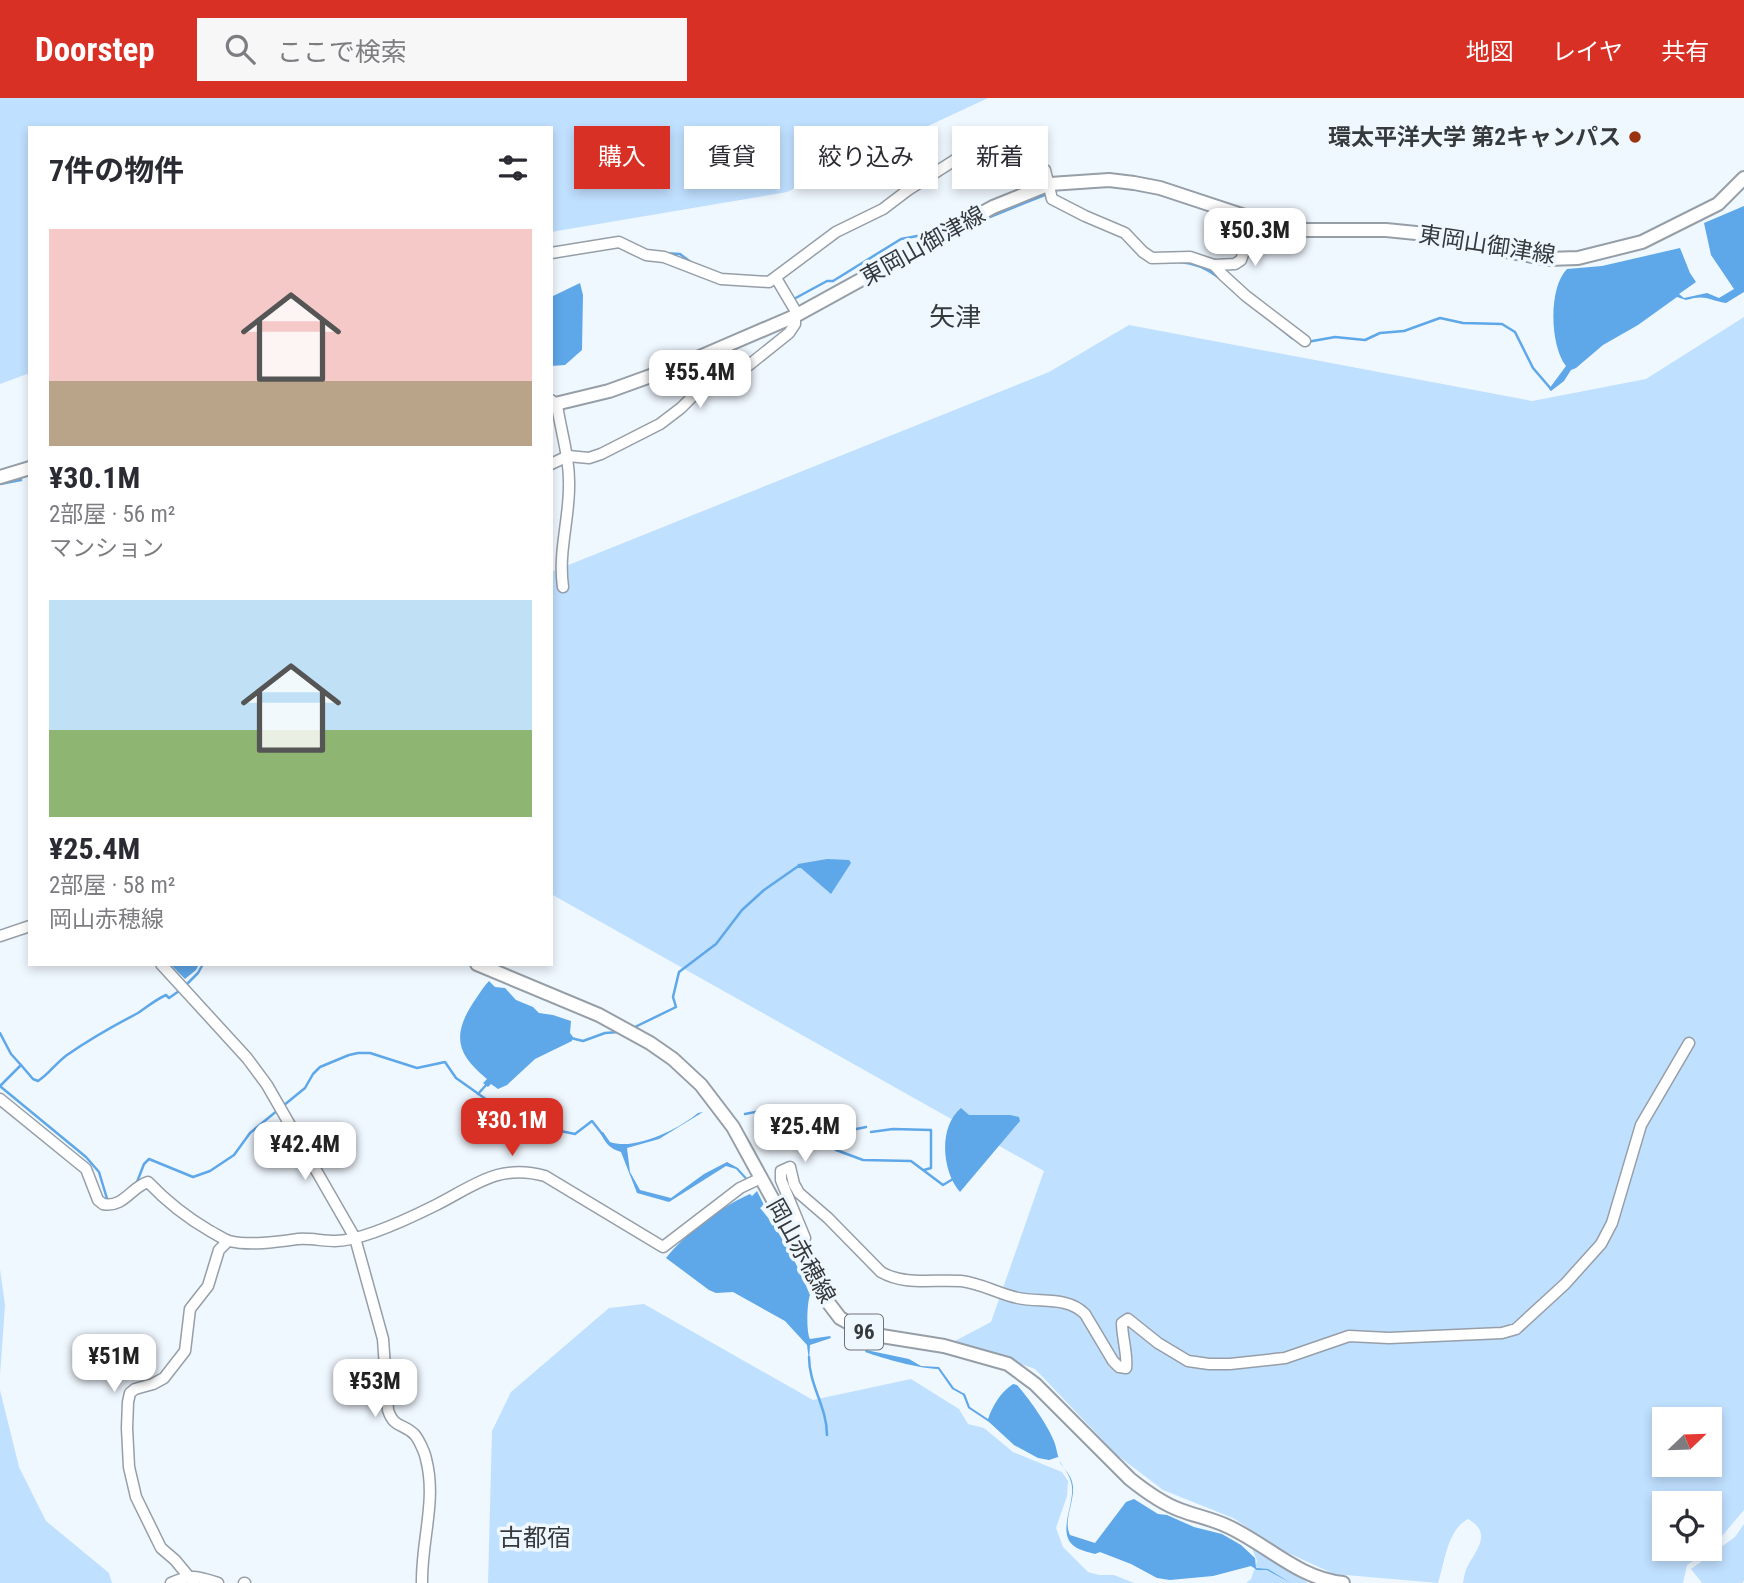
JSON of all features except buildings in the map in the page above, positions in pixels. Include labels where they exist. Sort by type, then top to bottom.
[{"type":"main road","name":"東岡山御津線","points":[[553,403],[609,391],[681,365],[795,316],[993,207],[1050,184],[1109,180],[1160,188],[1255,220],[1306,230],[1386,230],[1416,233],[1547,259],[1578,258],[1643,242],[1718,204],[1744,178]]},
{"type":"main road","points":[[0,477],[28,469]]},
{"type":"main road","name":"岡山赤穂線","points":[[482,966],[599,1015],[650,1043],[673,1059],[701,1085],[733,1127],[830,1307],[853,1326],[869,1334],[944,1346],[1008,1364],[1035,1384],[1146,1492],[1181,1511],[1234,1529],[1303,1572],[1322,1580],[1343,1583]]},
{"type":"street","points":[[553,253],[619,242],[646,255],[664,257],[721,279],[773,280],[836,232],[883,209],[908,190],[974,149],[992,150],[1045,170],[1052,199],[1125,233],[1152,258],[1189,257],[1214,265],[1235,264],[1241,260],[1255,220]]},
{"type":"street","points":[[1214,265],[1246,296],[1305,341]]},
{"type":"street","points":[[553,463],[568,456],[589,458],[660,424],[681,408],[706,382],[749,365],[789,333],[795,324],[791,301],[773,280]]},
{"type":"street","points":[[553,403],[568,456],[569,488],[563,546],[563,587]]},
{"type":"street","points":[[0,936],[28,927]]},
{"type":"street","points":[[163,966],[247,1058],[281,1109],[355,1238],[383,1339],[391,1420],[414,1435],[426,1459],[431,1499],[422,1563],[422,1583]]},
{"type":"street","points":[[800,1249],[805,1238],[781,1180],[781,1171],[785,1167],[790,1167],[799,1193],[828,1218],[881,1272],[891,1278],[903,1281],[976,1283],[1018,1298],[1065,1303],[1080,1308],[1119,1367],[1126,1368],[1128,1364],[1122,1346],[1122,1323],[1128,1319],[1158,1343],[1188,1361],[1209,1364],[1285,1358],[1349,1336],[1389,1338],[1502,1333],[1516,1329],[1565,1284],[1601,1244],[1612,1223],[1642,1125],[1689,1043]]},
{"type":"street","points":[[0,1099],[86,1169],[103,1204],[117,1204],[148,1182],[180,1213],[228,1241],[336,1241],[355,1238],[437,1205],[465,1187],[488,1177],[511,1173],[545,1176],[663,1247],[740,1188],[761,1178]]},
{"type":"street","points":[[191,1580],[161,1548],[136,1497],[129,1467],[128,1402],[130,1393],[135,1389],[164,1378],[185,1351],[190,1309],[208,1286],[219,1250],[228,1241]]},
{"type":"street","points":[[170,1583],[191,1580],[195,1576],[218,1583]]},
{"type":"shaded area","points":[[0,98],[988,98],[928,126],[794,126],[794,189],[787,192],[553,232],[553,126],[28,126],[28,374],[0,384]]},
{"type":"shaded area","points":[[1744,317],[1744,1510],[1722,1536],[1722,1491],[1652,1491],[1652,1561],[1693,1561],[1687,1565],[1683,1583],[1463,1583],[1466,1569],[1478,1548],[1481,1536],[1476,1524],[1468,1519],[1455,1531],[1451,1539],[1438,1583],[1334,1574],[1284,1551],[1233,1518],[1163,1490],[1117,1455],[1035,1369],[955,1341],[991,1322],[1044,1171],[553,895],[553,571],[1049,372],[1129,325],[1532,401],[1646,379]]},
{"type":"shaded area","points":[[0,1269],[5,1305],[0,1375]]},
{"type":"shaded area","points":[[644,1304],[813,1400],[911,1379],[959,1409],[968,1424],[984,1428],[1013,1452],[1062,1472],[1068,1481],[1067,1496],[1056,1528],[1063,1547],[1088,1572],[1114,1575],[1134,1583],[488,1583],[492,1431],[511,1392],[609,1308]]},
{"type":"shaded area","points":[[0,1390],[19,1467],[46,1521],[109,1573],[112,1583],[0,1583]]},
{"type":"shaded area","points":[[1744,1524],[1744,1581],[1702,1583],[1691,1569],[1702,1561],[1722,1561],[1722,1546],[1735,1537]]},
{"type":"shaded area","points":[[1251,1546],[1308,1583],[1246,1583],[1251,1579],[1257,1561]]},
{"type":"water","points":[[1744,206],[1744,292],[1726,303],[1703,298],[1686,300],[1677,297],[1638,325],[1603,345],[1571,370],[1564,381],[1551,391],[1549,389],[1566,366],[1557,345],[1553,317],[1557,289],[1567,269],[1602,266],[1680,248],[1696,282],[1679,294],[1684,298],[1707,293],[1719,298],[1734,289],[1711,255],[1704,223]]},
{"type":"water","points":[[580,283],[583,295],[582,350],[565,365],[553,366],[553,296]]},
{"type":"water","points":[[827,859],[849,860],[851,863],[831,894],[801,868],[796,868],[798,864]]},
{"type":"water","points":[[172,966],[198,966],[196,970],[185,979]]},
{"type":"water","points":[[489,981],[495,987],[505,988],[516,1000],[533,1007],[539,1013],[571,1021],[570,1033],[573,1037],[572,1041],[535,1059],[507,1085],[498,1089],[483,1083],[487,1079],[469,1062],[460,1036],[466,1015]]},
{"type":"water","points":[[961,1108],[969,1115],[1010,1115],[1019,1117],[1020,1121],[960,1192],[949,1173],[945,1150],[949,1126]]},
{"type":"water","points":[[703,1112],[659,1139],[627,1148],[630,1172],[640,1190],[671,1198],[704,1174],[727,1162],[738,1168],[747,1178],[736,1169],[726,1166],[669,1202],[637,1193],[621,1152],[608,1145],[600,1132],[603,1132],[610,1142],[632,1144],[668,1132]]},
{"type":"water","points":[[757,1191],[764,1205],[760,1208],[788,1249],[810,1295],[807,1317],[810,1339],[831,1338],[810,1345],[809,1361],[807,1345],[785,1321],[733,1292],[716,1293],[709,1290],[666,1258],[705,1222]]},
{"type":"water","points":[[866,1350],[909,1359],[921,1366],[939,1367],[954,1388],[965,1394],[970,1407],[988,1419],[1001,1395],[1013,1384],[1017,1385],[1046,1426],[1059,1459],[1038,1458],[1014,1445],[989,1422],[968,1408],[963,1395],[952,1389],[938,1369],[921,1367],[891,1360],[865,1352]]},
{"type":"water","points":[[1065,1469],[1073,1487],[1068,1524],[1070,1535],[1095,1543],[1126,1502],[1134,1499],[1158,1514],[1222,1534],[1241,1545],[1255,1558],[1256,1568],[1268,1569],[1291,1583],[1267,1570],[1257,1570],[1251,1566],[1213,1576],[1170,1580],[1157,1578],[1100,1552],[1095,1554],[1078,1549],[1069,1541],[1067,1534],[1066,1527],[1072,1487]]},
{"type":"waterway","points":[[975,223],[1047,194],[1048,197]]},
{"type":"waterway","points":[[792,300],[827,281],[833,281],[901,239],[928,234],[959,217],[963,218]]},
{"type":"waterway","points":[[1131,246],[1148,260],[1170,262]]},
{"type":"waterway","points":[[663,253],[680,254],[692,263]]},
{"type":"waterway","points":[[1180,262],[1200,266],[1218,277]]},
{"type":"waterway","points":[[1264,315],[1298,340]]},
{"type":"waterway","points":[[1307,342],[1335,337],[1365,340],[1380,333],[1404,331],[1440,318],[1463,323],[1502,324],[1515,332],[1533,368],[1551,389]]},
{"type":"waterway","points":[[0,484],[21,480]]},
{"type":"waterway","points":[[635,1027],[676,1007],[673,997],[679,972],[716,944],[742,910],[764,890],[797,867]]},
{"type":"waterway","points":[[186,985],[202,966]]},
{"type":"waterway","points":[[0,1086],[21,1065],[38,1081],[63,1058],[84,1044],[162,997],[166,995],[169,998],[179,991]]},
{"type":"waterway","points":[[571,1038],[583,1041],[605,1033],[619,1032]]},
{"type":"waterway","points":[[0,1033],[11,1054],[21,1065]]},
{"type":"waterway","points":[[137,1182],[144,1164],[149,1159],[193,1177],[210,1171],[234,1155],[250,1133],[305,1088],[320,1067],[358,1053],[370,1053],[417,1068],[445,1062],[456,1078],[527,1124],[575,1134],[592,1121],[603,1135]]},
{"type":"waterway","points":[[478,1094],[487,1084]]},
{"type":"waterway","points":[[1,1087],[86,1157],[99,1172],[108,1202]]},
{"type":"waterway","points":[[745,1114],[807,1107],[822,1116],[818,1132]]},
{"type":"waterway","points":[[819,1129],[832,1134],[866,1127]]},
{"type":"waterway","points":[[871,1132],[893,1129],[931,1130],[931,1168],[924,1170]]},
{"type":"waterway","points":[[822,1140],[836,1150],[863,1160],[911,1161],[943,1185],[953,1179]]},
{"type":"waterway","points":[[809,1357],[827,1435]]},
{"type":"place","name":"環太平洋大学 第2キャンパス","points":[[1635,137]]},
{"type":"district","name":"矢津","points":[[955,317]]},
{"type":"district","name":"古都宿","points":[[535,1538]]}]
